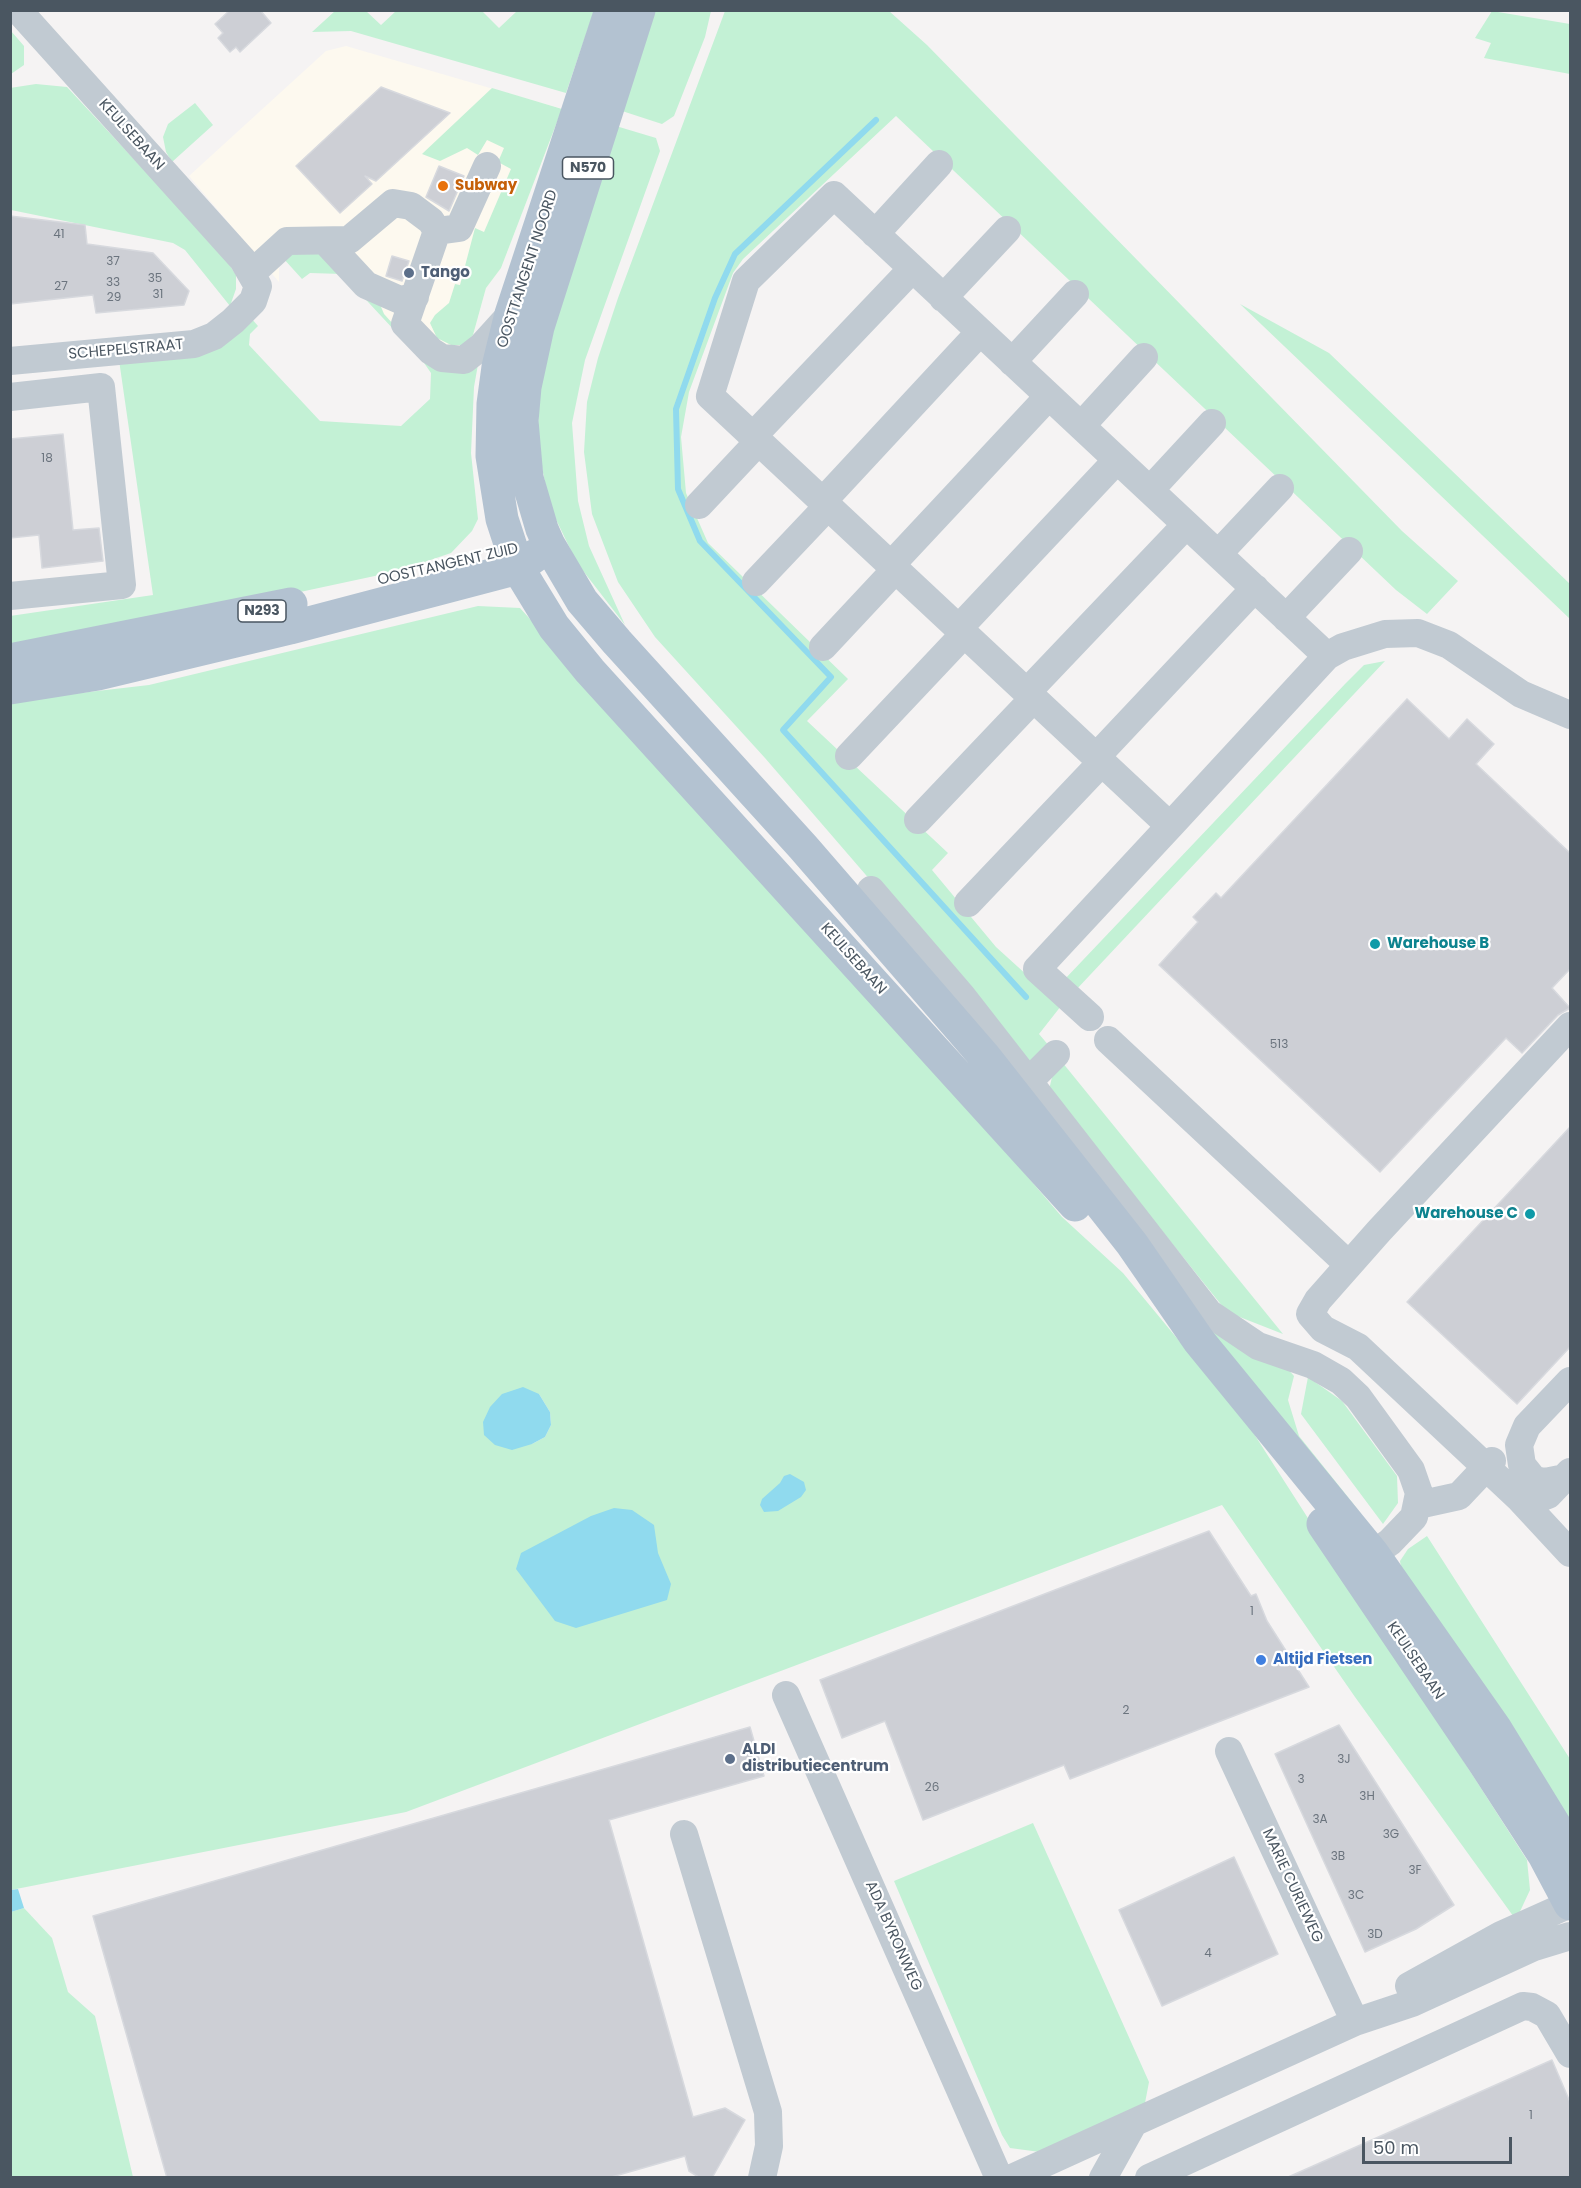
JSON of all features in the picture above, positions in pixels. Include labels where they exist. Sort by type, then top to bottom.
[{"type":"main road","name":"OOSTTANGENT NOORD","points":[[514,558],[494,480],[491,430],[498,367],[511,314],[611,10]]},
{"type":"main road","name":"OOSTTANGENT NOORD","points":[[549,545],[527,478],[522,421],[525,387],[538,327],[639,10]]},
{"type":"main road","name":"OOSTTANGENT ZUID","points":[[10,688],[98,674],[514,558],[549,545]]},
{"type":"main road","name":"KEULSEBAAN","points":[[549,545],[582,601],[803,847],[984,1056],[1132,1244],[1199,1341],[1260,1418],[1363,1561],[1494,1728],[1570,1850]]},
{"type":"main road","name":"OOSTTANGENT ZUID","points":[[10,660],[514,558]]},
{"type":"main road","name":"KEULSEBAAN","points":[[514,558],[554,627],[590,671],[1023,1145],[1117,1254],[1199,1341]]},
{"type":"main road","name":"KEULSEBAAN","points":[[1363,1561],[1526,1827],[1570,1904]]},
{"type":"street","name":"KEULSEBAAN","points":[[18,10],[247,267]]},
{"type":"street","points":[[875,234],[939,164]]},
{"type":"street","points":[[437,231],[459,228],[486,166]]},
{"type":"street","points":[[1170,825],[710,396],[746,281],[834,195],[1328,656]]},
{"type":"street","points":[[247,267],[287,241],[349,240],[393,203],[411,206],[431,221],[437,231],[405,324],[431,351],[442,358],[454,361],[471,356],[511,314]]},
{"type":"street","points":[[943,298],[1007,230]]},
{"type":"street","points":[[326,242],[366,285],[400,300],[415,297]]},
{"type":"street","name":"SCHEPELSTRAAT","points":[[10,361],[195,344],[214,336],[254,301],[258,286],[247,267]]},
{"type":"street","points":[[699,505],[912,268]]},
{"type":"street","points":[[1012,363],[1075,294]]},
{"type":"street","points":[[756,582],[980,332]]},
{"type":"street","points":[[1081,426],[1144,357]]},
{"type":"street","points":[[10,397],[101,387],[122,585],[10,596]]},
{"type":"street","points":[[823,647],[1049,396]]},
{"type":"street","points":[[1149,490],[1212,423]]},
{"type":"street","points":[[849,756],[1117,460]]},
{"type":"street","points":[[1218,554],[1280,488]]},
{"type":"street","points":[[918,820],[1186,525]]},
{"type":"street","points":[[1286,618],[1349,551]]},
{"type":"street","points":[[969,903],[1255,588]]},
{"type":"street","points":[[1089,1017],[1037,969],[1328,656],[1343,648],[1385,634],[1418,633],[1449,645],[1521,694],[1570,715]]},
{"type":"street","points":[[871,890],[962,996],[1209,1313],[1258,1346],[1328,1371],[1358,1397],[1411,1470],[1419,1493],[1418,1505],[1407,1527],[1363,1561]]},
{"type":"street","points":[[1570,1026],[1349,1265],[1318,1300],[1310,1314],[1323,1329],[1358,1347],[1486,1464],[1570,1553]]},
{"type":"street","points":[[1108,1040],[1349,1265]]},
{"type":"street","points":[[1029,1081],[1056,1054]]},
{"type":"street","points":[[1418,1505],[1459,1496],[1486,1464],[1570,1381]]},
{"type":"street","points":[[1527,1426],[1519,1445],[1519,1454],[1527,1472],[1539,1482],[1568,1475]]},
{"type":"street","points":[[1519,1498],[1535,1500],[1548,1495],[1568,1475]]},
{"type":"street","name":"ADA BYRONWEG","points":[[786,1695],[999,2178]]},
{"type":"street","name":"MARIE CURIEWEG","points":[[1229,1750],[1355,2022]]},
{"type":"street","points":[[684,1834],[768,2112],[769,2146],[762,2178]]},
{"type":"street","points":[[1355,2022],[1413,1983],[1501,1935],[1570,1904]]},
{"type":"street","points":[[1012,2178],[1355,2022],[1412,2003],[1534,1947],[1570,1936]]},
{"type":"street","points":[[1149,2178],[1523,2006],[1532,2007],[1547,2015],[1570,2054]]},
{"type":"street","points":[[1103,2178],[1133,2124]]},
{"type":"shaded area","points":[[346,46],[562,109],[501,268],[486,288],[473,335],[480,353],[429,364],[384,314],[379,302],[327,252],[279,261],[279,282],[189,176],[326,51]]},
{"type":"green space","points":[[335,11],[366,11],[381,25],[396,11],[482,11],[499,28],[517,11],[594,11],[566,93],[351,31],[312,32]]},
{"type":"green space","points":[[652,11],[711,11],[705,37],[674,116],[662,124],[619,110]]},
{"type":"green space","points":[[725,11],[889,11],[927,45],[1402,531],[1458,581],[1427,614],[1396,590],[896,116],[743,259],[733,273],[689,392],[681,437],[686,493],[708,543],[848,679],[807,721],[948,853],[932,870],[996,947],[1061,1006],[1039,1034],[1050,1047],[1028,1063],[765,758],[655,637],[618,582],[592,514],[584,452],[587,402],[598,358],[618,298]]},
{"type":"green space","points":[[1492,11],[1570,24],[1570,74],[1484,58],[1491,43],[1475,38]]},
{"type":"green space","points":[[11,31],[24,46],[24,65],[11,74]]},
{"type":"green space","points":[[36,84],[67,87],[223,255],[236,275],[236,289],[230,306],[185,250],[173,243],[11,210],[10,88]]},
{"type":"green space","points":[[492,88],[562,109],[501,268],[486,288],[473,335],[465,345],[451,345],[437,338],[430,323],[435,315],[449,303],[455,284],[460,285],[475,228],[484,232],[511,169],[498,162],[504,148],[487,140],[478,155],[467,148],[440,161],[422,154]]},
{"type":"green space","points":[[195,103],[213,125],[172,162],[166,152],[163,137],[168,124]]},
{"type":"green space","points":[[616,126],[656,138],[660,151],[585,360],[572,423],[578,501],[589,546],[625,625],[577,563],[550,507],[537,443],[540,391],[555,315]]},
{"type":"green space","points":[[294,249],[327,252],[379,302],[384,314],[429,364],[480,353],[474,387],[471,453],[478,519],[472,531],[451,553],[398,571],[11,654],[10,616],[153,595],[119,360],[251,318],[258,326],[250,334],[249,345],[320,421],[401,426],[430,399],[431,373],[422,360],[342,274],[310,273],[302,279],[283,258]]},
{"type":"green space","points":[[1240,304],[1329,353],[1570,584],[1570,619]]},
{"type":"green space","points":[[478,606],[520,608],[907,1036],[1062,1217],[1123,1273],[1247,1423],[1527,1860],[1530,1890],[1516,1920],[1355,1697],[1222,1505],[406,1812],[11,1890],[11,701],[149,685]],"holes":[[[539,1394],[550,1412],[551,1425],[545,1437],[532,1444]]]},
{"type":"green space","points":[[1385,661],[1075,991],[1064,980],[1364,665]]},
{"type":"green space","points":[[1062,1062],[1283,1334],[1227,1312],[1049,1090],[1052,1077]]},
{"type":"green space","points":[[1202,1324],[1287,1368],[1294,1376],[1288,1400],[1299,1436],[1364,1517]]},
{"type":"green space","points":[[1308,1377],[1342,1401],[1397,1476],[1398,1503],[1383,1524],[1301,1414]]},
{"type":"green space","points":[[1427,1536],[1570,1759],[1570,1822],[1403,1580],[1400,1561],[1408,1549]]},
{"type":"green space","points":[[1033,1823],[1149,2082],[1145,2103],[1040,2152],[1010,2148],[1002,2135],[894,1881]]},
{"type":"green space","points":[[24,1908],[52,1938],[68,1992],[95,2016],[133,2177],[11,2177],[11,1912]]},
{"type":"water","points":[[523,1387],[539,1394],[550,1412],[551,1425],[545,1437],[532,1444],[512,1450],[495,1445],[484,1435],[483,1422],[490,1407],[502,1394]]},
{"type":"water","points":[[790,1474],[804,1482],[806,1490],[801,1497],[778,1511],[764,1512],[760,1505],[762,1499],[780,1483],[784,1476]]},
{"type":"water","points":[[614,1508],[632,1510],[654,1525],[658,1553],[671,1584],[667,1600],[576,1628],[555,1621],[516,1569],[521,1553],[591,1516]]},
{"type":"water","points":[[18,1889],[24,1908],[11,1912],[11,1890]]},
{"type":"building","points":[[230,10],[260,10],[271,23],[240,52],[236,47],[230,52],[218,38],[223,33],[215,24]]},
{"type":"building","points":[[381,87],[450,113],[376,181],[365,176],[372,184],[340,213],[296,166]]},
{"type":"building","points":[[439,166],[464,176],[449,211],[426,197]]},
{"type":"building","points":[[10,216],[85,225],[87,244],[153,253],[189,291],[184,305],[96,313],[93,295],[10,304]]},
{"type":"building","points":[[392,256],[409,261],[402,281],[386,276]]},
{"type":"building","points":[[63,434],[73,530],[99,528],[103,561],[42,568],[39,535],[10,538],[10,439]]},
{"type":"building","name":"Warehouse B","points":[[1407,699],[1449,739],[1467,719],[1494,744],[1476,764],[1570,853],[1570,969],[1552,988],[1570,1008],[1558,1015],[1522,1053],[1506,1038],[1380,1172],[1159,965],[1198,922],[1193,917],[1216,893],[1221,898]]},
{"type":"building","name":"Warehouse C","points":[[1570,1127],[1570,1347],[1517,1404],[1407,1302]]},
{"type":"building","points":[[1209,1531],[1251,1596],[1256,1594],[1267,1621],[1309,1687],[1070,1779],[1064,1765],[923,1820],[885,1721],[842,1738],[820,1680]]},
{"type":"building","points":[[1339,1725],[1454,1905],[1416,1929],[1365,1952],[1275,1754]]},
{"type":"building","points":[[750,1727],[764,1776],[609,1820],[693,2117],[725,2108],[745,2120],[712,2178],[700,2178],[689,2171],[685,2156],[608,2178],[167,2178],[93,1916]]},
{"type":"building","points":[[1234,1857],[1278,1954],[1162,2006],[1119,1910]]},
{"type":"building","points":[[1552,2060],[1570,2102],[1570,2178],[1286,2178]]},
{"type":"waterway","points":[[876,120],[735,254],[715,298],[676,409],[678,489],[700,541],[831,677],[783,730],[1026,997]]},
{"type":"place","name":"Subway","points":[[443,186]]},
{"type":"place","name":"Tango","points":[[409,273]]},
{"type":"place","name":"Warehouse B","points":[[1375,944]]},
{"type":"place","name":"Warehouse C","points":[[1530,1214]]},
{"type":"place","name":"Altijd Fietsen","points":[[1261,1660]]},
{"type":"place","name":"ALDI distributiecentrum","points":[[730,1759]]}]
